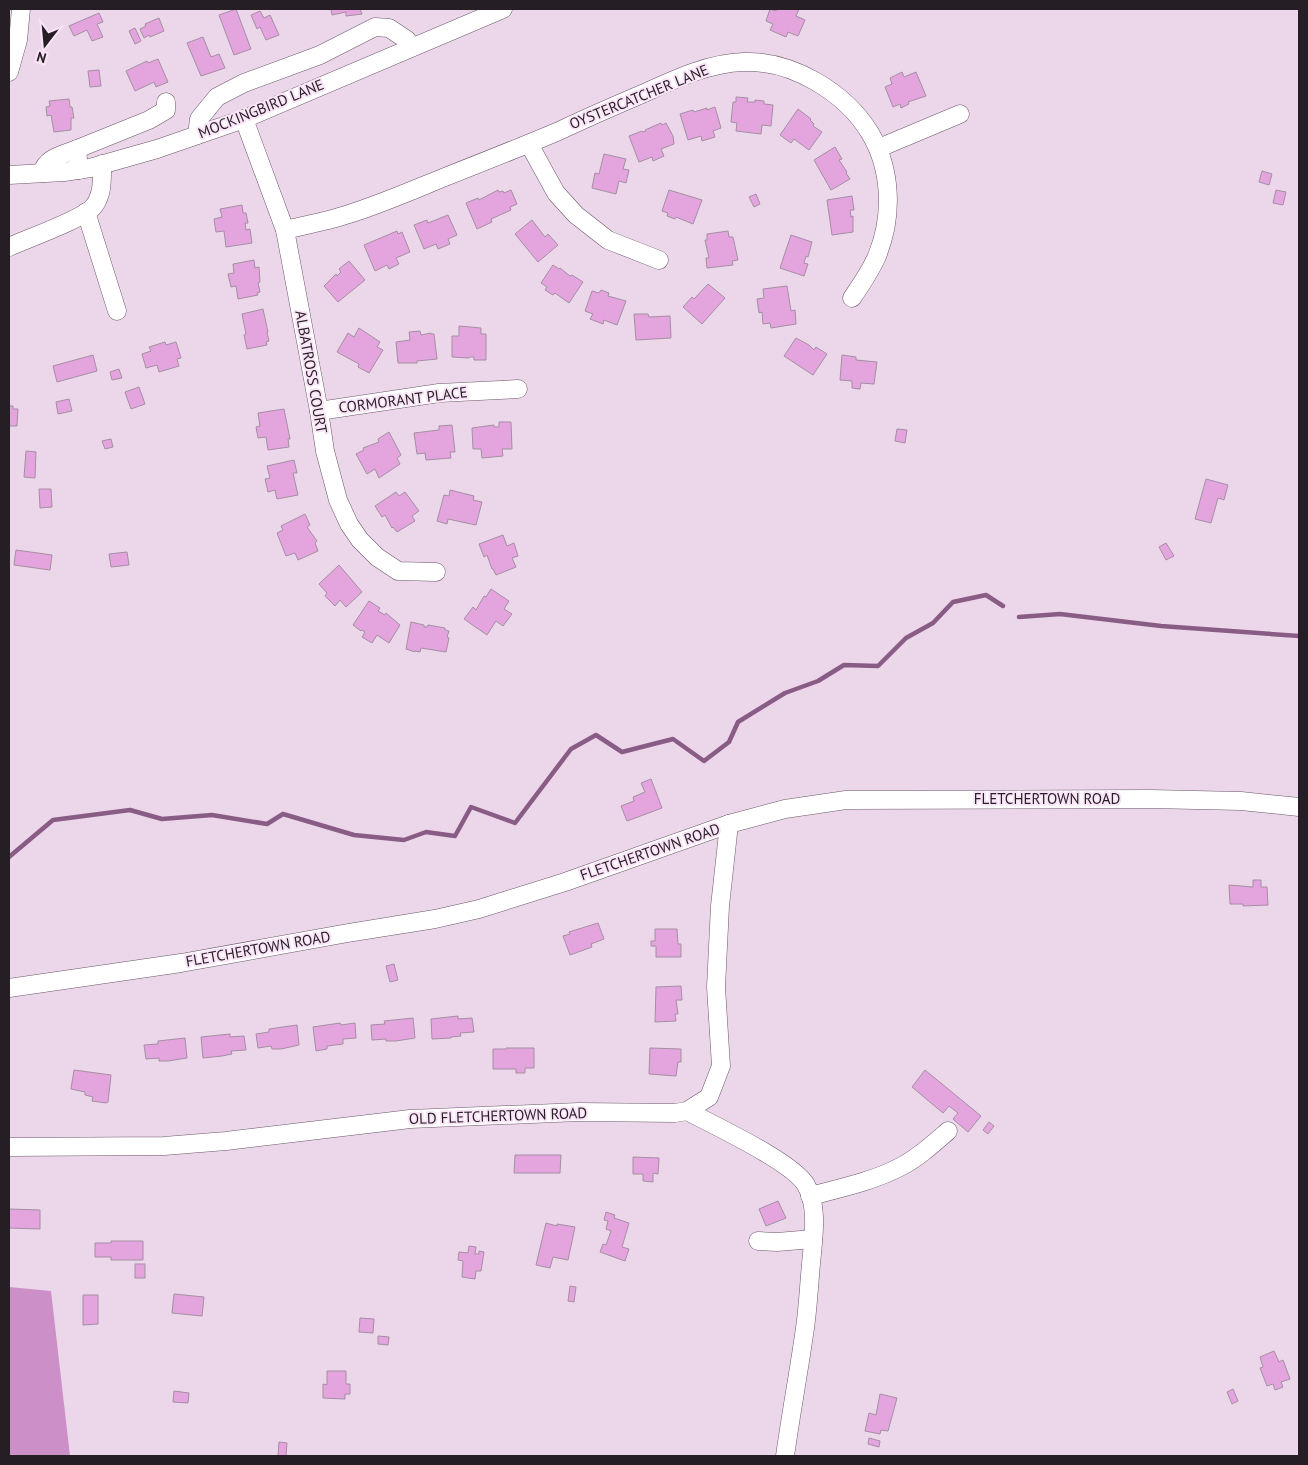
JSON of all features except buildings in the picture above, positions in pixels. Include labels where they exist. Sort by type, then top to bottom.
[{"type":"street","points":[[9,72],[18,40],[21,9]]},
{"type":"street","name":"MOCKINGBIRD LANE","points":[[9,175],[78,170],[157,149],[244,118],[503,9]]},
{"type":"street","points":[[197,135],[198,119],[216,97],[244,83],[320,55],[375,27],[389,28],[406,40],[410,48]]},
{"type":"street","name":"OYSTERCATCHER LANE","points":[[285,230],[347,215],[530,144],[672,80],[708,68],[743,62],[773,65],[799,73],[822,84],[844,102],[864,124],[879,148],[888,194],[888,216],[885,234],[877,257],[852,298]]},
{"type":"street","points":[[42,173],[49,160],[149,120],[166,110],[166,102]]},
{"type":"street","points":[[879,148],[960,114]]},
{"type":"street","name":"ALBATROSS COURT","points":[[244,118],[285,230],[325,451],[338,500],[349,524],[360,540],[377,557],[398,571],[436,572]]},
{"type":"street","points":[[530,144],[556,193],[576,215],[608,240],[659,260]]},
{"type":"street","points":[[77,149],[78,170]]},
{"type":"street","points":[[9,247],[70,221],[94,206],[102,186],[102,164]]},
{"type":"street","points":[[86,212],[117,311]]},
{"type":"street","name":"CORMORANT PLACE","points":[[319,411],[439,393],[518,389]]},
{"type":"street","name":"FLETCHERTOWN ROAD","points":[[9,988],[181,963],[479,910],[729,824],[785,809],[846,800],[1150,799],[1241,801],[1299,807]]},
{"type":"street","name":"OLD FLETCHERTOWN ROAD","points":[[9,1147],[164,1146],[226,1141],[410,1119],[579,1112],[675,1113],[687,1111],[709,1097],[721,1066],[716,986],[720,906],[729,824]]},
{"type":"street","points":[[687,1111],[795,1172],[806,1184],[810,1196],[813,1211],[813,1239],[806,1327],[785,1456]]},
{"type":"street","points":[[810,1196],[886,1174],[917,1157],[948,1131]]},
{"type":"street","points":[[758,1240],[777,1242],[813,1239]]},
{"type":"shaded area","points":[[9,1287],[51,1291],[70,1456],[9,1456]]},
{"type":"waterway","points":[[9,857],[53,820],[130,810],[162,819],[212,815],[267,824],[283,814],[354,835],[404,840],[426,832],[455,836],[471,807],[515,823],[571,749],[596,735],[622,752],[673,739],[704,761],[729,742],[738,722],[785,693],[818,681],[844,665],[878,666],[906,638],[933,623],[953,602],[986,595],[1003,606]]},
{"type":"waterway","points":[[1019,617],[1060,614],[1161,626],[1299,636]]}]
